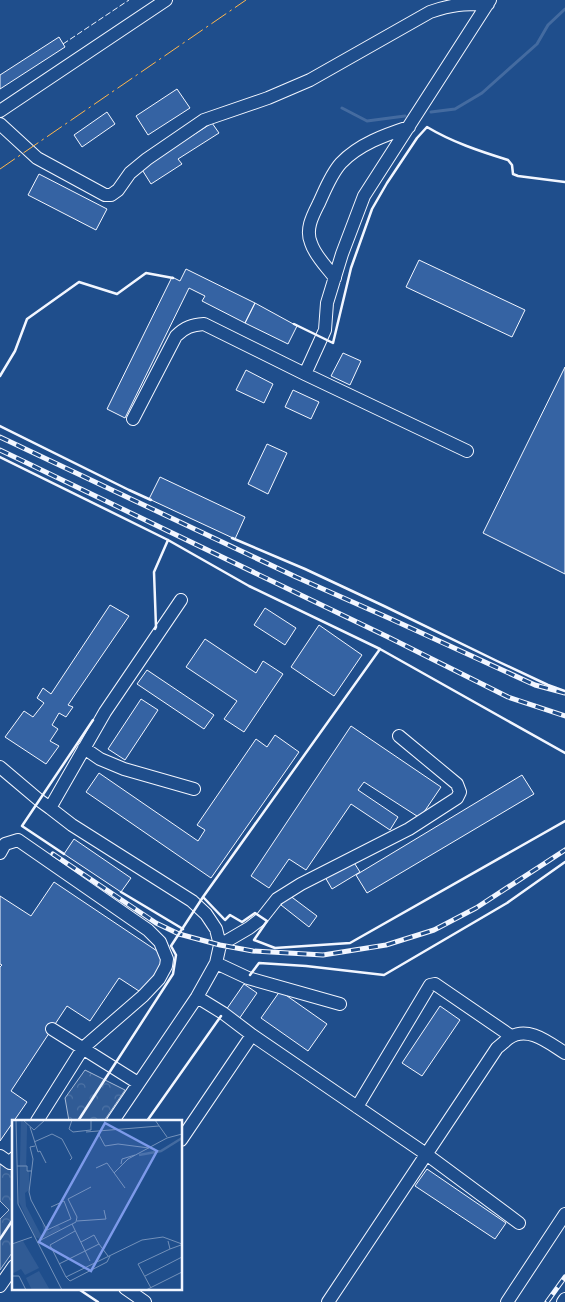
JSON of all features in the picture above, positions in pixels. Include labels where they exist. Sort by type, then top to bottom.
[{"type":"street","points":[[0,111],[166,0]]},
{"type":"street","points":[[0,124],[36,158],[105,195],[111,195],[118,190],[130,173],[146,158],[204,120],[268,98],[310,80],[430,12],[447,6],[489,2]]},
{"type":"street","points":[[305,374],[325,330],[327,303],[342,254],[364,196],[489,2]]},
{"type":"street","points":[[335,278],[310,243],[308,233],[312,218],[332,176],[340,163],[353,152],[371,141],[409,127]]},
{"type":"street","points":[[133,419],[176,336],[185,328],[204,324],[467,451]]},
{"type":"street","points":[[50,808],[105,712],[181,600]]},
{"type":"street","points":[[220,945],[249,928],[262,918],[277,899],[301,884],[409,829],[457,798],[460,792],[457,784],[398,736]]},
{"type":"street","points":[[84,748],[100,759],[124,769],[194,790]]},
{"type":"street","points":[[0,767],[72,825],[192,901],[206,914],[216,929],[220,945],[216,963],[197,997],[114,1120]]},
{"type":"street","points":[[0,853],[5,844],[18,840],[148,930],[160,942],[167,959],[166,966],[159,979],[143,996],[83,1048],[38,1120]]},
{"type":"street","points":[[216,963],[248,978],[340,1004]]},
{"type":"street","points":[[357,1107],[430,985],[435,984],[510,1036]]},
{"type":"street","points":[[197,997],[223,1013],[252,1035],[426,1154],[519,1224]]},
{"type":"street","points":[[52,1028],[138,1083]]},
{"type":"street","points":[[328,1302],[497,1048],[510,1036],[521,1033],[537,1036],[565,1053]]},
{"type":"street","points":[[182,1139],[252,1035]]},
{"type":"street","points":[[0,1156],[10,1163],[12,1160]]},
{"type":"street","points":[[507,1302],[565,1214]]},
{"type":"street","points":[[0,1286],[12,1269]]},
{"type":"street","points":[[128,1290],[145,1302]]},
{"type":"green space","points":[[85,1070],[125,1090],[105,1120],[69,1120],[65,1098]]},
{"type":"green space","points":[[0,1164],[8,1169],[12,1169],[12,1253],[0,1270],[0,1219],[9,1210],[0,1201]]},
{"type":"building","points":[[59,37],[65,47],[0,89],[0,75]]},
{"type":"building","points":[[177,89],[190,108],[148,135],[136,116]]},
{"type":"building","points":[[107,112],[115,124],[82,147],[74,135]]},
{"type":"building","points":[[212,123],[219,133],[178,159],[182,164],[151,184],[141,168]]},
{"type":"building","points":[[39,174],[107,209],[96,230],[28,195]]},
{"type":"building","points":[[419,260],[525,310],[512,337],[406,287]]},
{"type":"building","points":[[186,269],[255,303],[245,323],[202,301],[205,296],[189,288],[125,418],[107,409],[172,277],[180,281]]},
{"type":"building","points":[[255,303],[297,326],[288,344],[245,323]]},
{"type":"building","points":[[343,353],[361,361],[350,385],[331,376]]},
{"type":"building","points":[[565,367],[565,574],[483,533]]},
{"type":"building","points":[[246,370],[273,384],[264,403],[236,390]]},
{"type":"building","points":[[293,390],[319,402],[311,419],[285,407]]},
{"type":"building","points":[[267,444],[287,453],[268,494],[248,484]]},
{"type":"building","points":[[160,477],[245,517],[235,539],[149,499]]},
{"type":"building","points":[[110,605],[129,616],[68,705],[73,707],[66,717],[59,713],[52,725],[58,729],[50,741],[59,746],[46,764],[5,737],[24,711],[33,717],[44,703],[37,698],[43,688],[51,694]]},
{"type":"building","points":[[265,608],[296,628],[285,645],[254,625]]},
{"type":"building","points":[[319,625],[362,655],[334,696],[291,667]]},
{"type":"building","points":[[205,639],[256,673],[263,661],[283,674],[244,732],[224,719],[237,701],[186,667]]},
{"type":"building","points":[[147,670],[214,715],[204,729],[137,684]]},
{"type":"building","points":[[141,699],[158,710],[125,760],[108,749]]},
{"type":"building","points":[[351,726],[441,787],[420,818],[364,782],[358,790],[398,817],[390,830],[351,804],[306,870],[289,859],[269,888],[251,876]]},
{"type":"building","points":[[275,735],[299,752],[211,878],[86,792],[99,773],[198,841],[205,830],[197,825],[256,739],[267,747]]},
{"type":"building","points":[[522,775],[534,794],[367,893],[356,875]]},
{"type":"building","points":[[74,839],[131,878],[121,892],[64,854]]},
{"type":"building","points":[[353,861],[360,872],[332,889],[325,877]]},
{"type":"building","points":[[54,882],[166,957],[142,993],[119,978],[90,1021],[67,1006],[11,1091],[27,1102],[15,1120],[12,1120],[12,1124],[0,1141],[0,967],[2,965],[0,964],[0,896],[31,916]]},
{"type":"building","points":[[289,895],[317,916],[309,927],[281,905]]},
{"type":"building","points":[[244,984],[257,993],[239,1019],[226,1010]]},
{"type":"building","points":[[280,991],[327,1024],[308,1051],[261,1018]]},
{"type":"building","points":[[440,1006],[460,1020],[422,1076],[402,1063]]},
{"type":"building","points":[[427,1169],[506,1223],[495,1239],[415,1186]]},
{"type":"waterway","points":[[431,112],[455,109],[482,93],[537,44],[548,25],[565,9]]},
{"type":"waterway","points":[[342,108],[367,121],[405,116]]},
{"type":"railway","points":[[0,437],[296,577],[535,685],[565,693]]},
{"type":"railway","points":[[0,450],[508,697],[565,716]]},
{"type":"railway","points":[[53,854],[156,923],[179,934],[220,945],[253,951],[323,955],[386,945],[434,930],[476,908],[565,850]]},
{"type":"railway","points":[[547,1302],[565,1277]]},
{"type":"fence","points":[[63,44],[129,0]]},
{"type":"wall","points":[[294,324],[333,343],[351,268],[372,209],[417,138],[427,127],[466,146],[508,160],[512,165],[513,174],[518,176],[565,182]]},
{"type":"wall","points":[[0,376],[15,351],[27,319],[79,282],[117,294],[146,273],[173,278]]},
{"type":"wall","points":[[0,426],[151,500]]},
{"type":"wall","points":[[0,457],[168,540],[249,586],[380,649],[203,897],[171,946],[176,955],[173,974],[79,1120]]},
{"type":"wall","points":[[232,538],[305,569],[548,685],[565,691]]},
{"type":"wall","points":[[155,629],[154,572],[168,540]]},
{"type":"wall","points":[[379,650],[565,753]]},
{"type":"wall","points":[[64,854],[22,826],[93,720]]},
{"type":"wall","points":[[203,897],[225,920],[230,915],[242,922],[255,913],[267,921],[254,940],[275,948],[350,943],[565,821]]},
{"type":"wall","points":[[250,975],[259,963],[306,966],[384,975],[507,903],[565,862]]},
{"type":"wall","points":[[121,892],[183,929]]},
{"type":"wall","points":[[148,1120],[221,1016]]},
{"type":"wall","points":[[0,1239],[12,1221]]},
{"type":"wall","points":[[80,1290],[98,1302]]},
{"type":"power","points":[[0,169],[246,0]]}]
